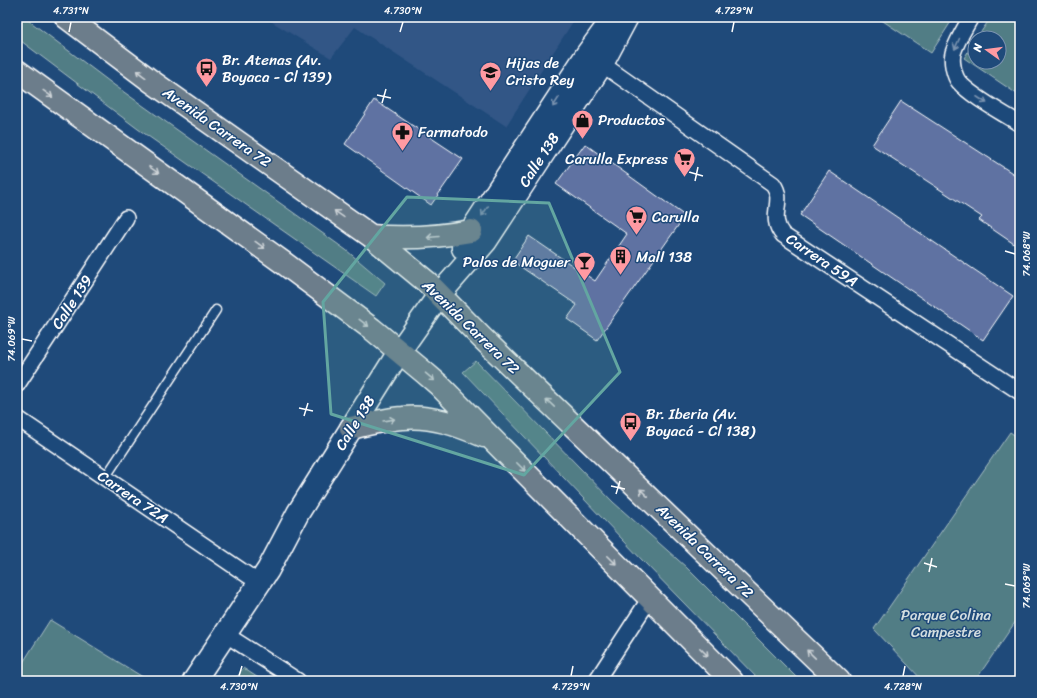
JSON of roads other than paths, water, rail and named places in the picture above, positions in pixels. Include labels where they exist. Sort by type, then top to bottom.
[{"type":"highway","name":"Avenida Carrera 72","points":[[66,17],[151,81],[371,236],[399,259],[439,295],[839,681]]},
{"type":"highway","points":[[17,71],[285,264],[372,329],[437,384],[732,681]]},
{"type":"highway","points":[[371,236],[400,238],[433,237],[472,231]]},
{"type":"highway","points":[[351,428],[404,417],[428,418],[449,422],[493,440]]},
{"type":"main road","name":"Calle 138","points":[[439,295],[472,231],[587,54],[614,17]]},
{"type":"main road","name":"Calle 138","points":[[194,681],[268,570],[298,513],[399,352],[439,295],[486,241],[602,64],[627,17]]},
{"type":"main road","name":"Calle 138","points":[[181,681],[256,564],[298,513]]},
{"type":"street","points":[[971,17],[956,44],[953,55],[954,74],[958,82],[970,92],[1020,124]]},
{"type":"street","name":"Carrera 59A","points":[[602,64],[773,184],[777,189],[779,197],[776,221],[778,229],[783,235],[1020,392]]},
{"type":"street","name":"Calle 139","points":[[17,385],[126,218]]},
{"type":"street","name":"Carrera 72A","points":[[17,418],[249,576]]},
{"type":"street","points":[[596,681],[650,598]]},
{"type":"street","points":[[225,634],[298,681]]},
{"type":"lane","points":[[105,478],[216,310]]},
{"type":"place","name":"Br. Atenas (Av. Boyaca - Cl 139)","points":[[206,88]]},
{"type":"place","name":"Hijas de Cristo Rey","points":[[491,92]]},
{"type":"place","name":"Productos","points":[[583,140]]},
{"type":"place","name":"Farmatodo","points":[[403,152]]},
{"type":"place","name":"Carulla Express","points":[[684,178]]},
{"type":"place","name":"Carulla","points":[[636,236]]},
{"type":"place","name":"Mall 138","points":[[620,276]]},
{"type":"place","name":"Palos de Moguer","points":[[585,282]]},
{"type":"place","name":"Br. Iberia (Av. Boyacá - Cl 138)","points":[[630,442]]},
{"type":"park label","name":"Parque Colina Campestre","points":[[946,624]]}]
